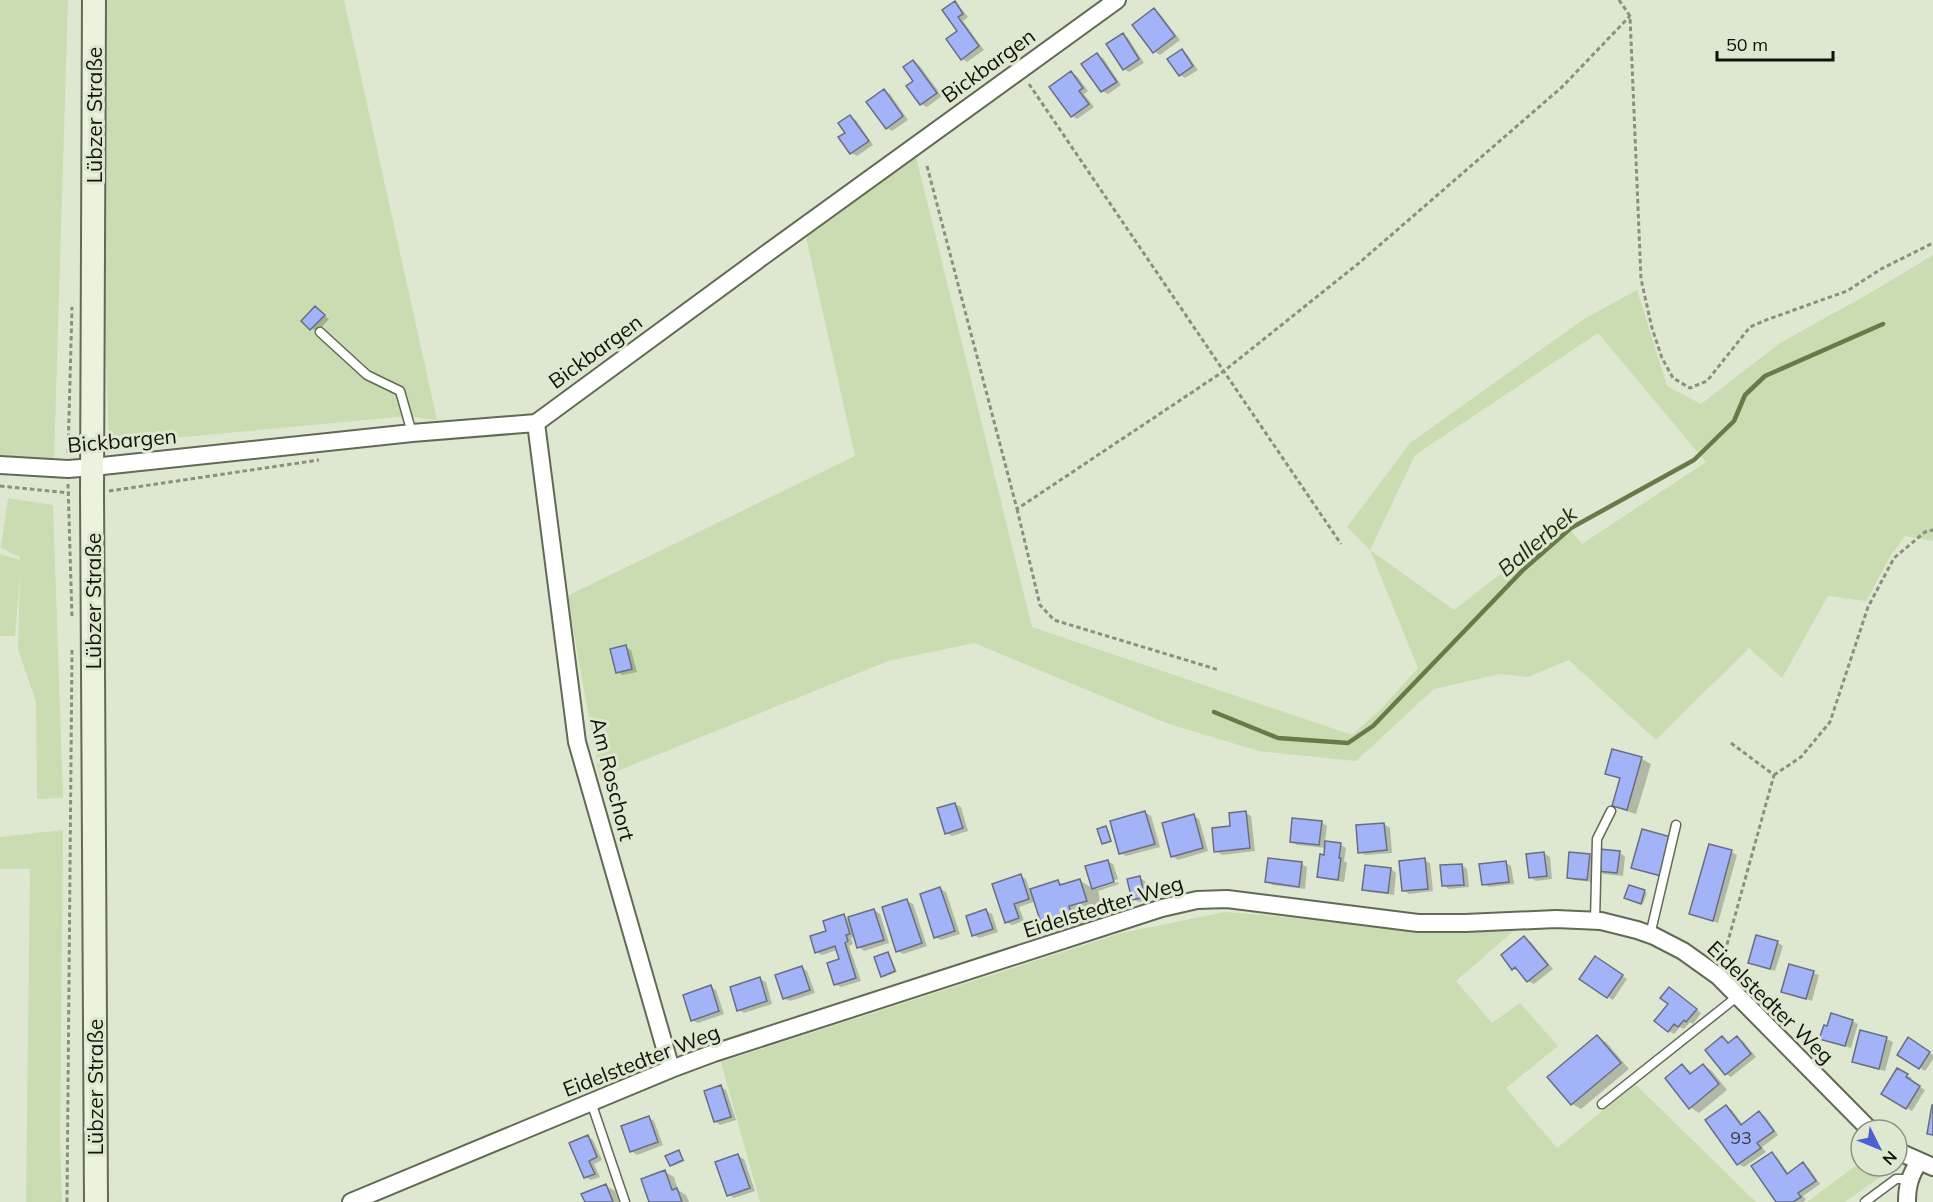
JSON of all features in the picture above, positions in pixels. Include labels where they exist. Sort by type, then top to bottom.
[{"type":"street","name":"Lübzer Straße","points":[[94,0],[92,492],[96,1202]]},
{"type":"street","name":"Bickbargen","points":[[0,465],[68,469],[412,433],[536,423],[1116,0]]},
{"type":"street","name":"Am Roschort","points":[[536,423],[577,742],[671,1069]]},
{"type":"street","name":"Eidelstedter Weg","points":[[351,1202],[714,1053],[1162,908],[1197,900],[1227,898],[1419,923],[1556,919],[1595,921],[1619,925],[1650,935],[1689,955],[1718,976],[1858,1118]]},
{"type":"street","points":[[1907,1202],[1909,1179],[1926,1164],[1909,1156]]},
{"type":"lane","points":[[320,332],[367,375],[400,391],[412,433]]},
{"type":"lane","points":[[1595,921],[1597,839],[1611,811]]},
{"type":"lane","points":[[1650,935],[1676,825]]},
{"type":"lane","points":[[1602,1104],[1738,996]]},
{"type":"lane","points":[[591,1102],[625,1202]]},
{"type":"lane","points":[[1865,1202],[1896,1179],[1909,1179]]},
{"type":"path","points":[[1619,0],[1630,16],[1641,279],[1652,328],[1662,358],[1673,378],[1690,388],[1707,381],[1750,327],[1847,291],[1881,269],[1933,243]]},
{"type":"path","points":[[1017,509],[1224,371],[1359,263],[1562,87],[1630,16]]},
{"type":"path","points":[[1020,70],[1341,544]]},
{"type":"path","points":[[927,166],[1040,605],[1054,620],[1220,670]]},
{"type":"path","points":[[0,486],[69,494],[118,490],[326,459]]},
{"type":"path","points":[[69,494],[72,620]]},
{"type":"path","points":[[1718,976],[1774,775],[1801,757],[1830,722],[1868,607],[1894,558],[1925,532],[1933,530]]},
{"type":"path","points":[[67,1202],[72,643]]},
{"type":"path","points":[[1731,743],[1774,775]]},
{"type":"green space","points":[[0,0],[68,0],[54,459],[0,456]]},
{"type":"green space","points":[[105,0],[344,0],[437,420],[407,416],[109,444],[102,230]]},
{"type":"green space","points":[[916,157],[1032,627],[1352,735],[1381,709],[1418,668],[1370,550],[1347,527],[1410,443],[1584,319],[1637,290],[1667,386],[1701,404],[1780,343],[1933,255],[1933,541],[1905,536],[1891,555],[1866,601],[1828,596],[1782,678],[1749,648],[1656,740],[1569,660],[1528,677],[1500,674],[1434,689],[1356,761],[1259,751],[1169,724],[974,643],[888,661],[600,778],[567,596],[855,456],[806,237]],"holes":[[[1598,333],[1706,462],[1582,544],[1565,524],[1454,610],[1370,550],[1415,455]]]},
{"type":"green space","points":[[8,498],[53,505],[63,798],[37,799],[36,702],[18,649],[20,572],[15,636],[0,636],[0,554],[20,560],[20,557],[1,548]]},
{"type":"green space","points":[[63,830],[60,1138],[62,1202],[26,1202],[30,869],[0,869],[0,837]]},
{"type":"green space","points":[[1225,912],[1359,923],[1516,929],[1456,981],[1492,1023],[1520,1003],[1558,1046],[1506,1088],[1557,1148],[1635,1084],[1756,1202],[760,1202],[721,1062],[1122,933]]},
{"type":"green space","points":[[1849,1171],[1849,1178],[1879,1178],[1845,1202],[1807,1202]]},
{"type":"building","points":[[955,1],[963,14],[958,17],[979,46],[961,60],[946,39],[957,31],[942,10]]},
{"type":"building","points":[[1154,8],[1175,36],[1153,53],[1132,25]]},
{"type":"building","points":[[1123,33],[1139,59],[1123,70],[1106,44]]},
{"type":"building","points":[[1182,49],[1193,66],[1179,76],[1167,59]]},
{"type":"building","points":[[1097,53],[1117,82],[1101,92],[1081,64]]},
{"type":"building","points":[[913,60],[937,93],[920,105],[906,86],[913,81],[903,67]]},
{"type":"building","points":[[1071,71],[1083,88],[1079,91],[1089,104],[1071,117],[1049,87]]},
{"type":"building","points":[[884,89],[903,116],[886,129],[866,102]]},
{"type":"building","points":[[850,115],[869,141],[850,154],[838,137],[845,133],[838,123]]},
{"type":"building","points":[[315,306],[325,315],[310,330],[301,321]]},
{"type":"building","points":[[626,645],[632,669],[616,673],[610,649]]},
{"type":"building","points":[[1612,749],[1642,757],[1627,810],[1612,806],[1620,778],[1605,774]]},
{"type":"building","points":[[955,803],[963,828],[945,834],[937,808]]},
{"type":"building","points":[[1145,811],[1155,844],[1119,854],[1110,821]]},
{"type":"building","points":[[1246,811],[1250,848],[1214,852],[1212,828],[1230,826],[1229,813]]},
{"type":"building","points":[[1194,814],[1203,848],[1171,857],[1162,823]]},
{"type":"building","points":[[1292,818],[1322,821],[1319,845],[1290,842]]},
{"type":"building","points":[[1384,823],[1387,850],[1358,853],[1356,825]]},
{"type":"building","points":[[1106,826],[1111,841],[1102,844],[1097,829]]},
{"type":"building","points":[[1642,829],[1671,837],[1661,876],[1631,868]]},
{"type":"building","points":[[1325,841],[1341,843],[1338,880],[1317,877],[1320,854],[1324,855]]},
{"type":"building","points":[[1709,844],[1732,850],[1713,921],[1689,914]]},
{"type":"building","points":[[1599,849],[1620,851],[1617,873],[1597,871]]},
{"type":"building","points":[[1544,852],[1547,876],[1529,878],[1526,854]]},
{"type":"building","points":[[1569,852],[1590,854],[1587,880],[1567,878]]},
{"type":"building","points":[[1268,858],[1302,862],[1299,887],[1265,882]]},
{"type":"building","points":[[1425,858],[1428,889],[1402,891],[1399,861]]},
{"type":"building","points":[[1108,860],[1114,882],[1092,889],[1085,866]]},
{"type":"building","points":[[1506,861],[1509,882],[1482,885],[1479,864]]},
{"type":"building","points":[[1462,864],[1464,885],[1442,886],[1440,865]]},
{"type":"building","points":[[1365,865],[1391,868],[1388,893],[1362,890]]},
{"type":"building","points":[[1021,874],[1029,899],[1014,904],[1019,918],[1005,923],[992,884]]},
{"type":"building","points":[[1140,876],[1145,897],[1132,900],[1127,879]]},
{"type":"building","points":[[1080,879],[1087,901],[1069,906],[1071,914],[1041,923],[1030,889],[1058,880],[1060,885]]},
{"type":"building","points":[[1629,885],[1645,890],[1641,904],[1624,898]]},
{"type":"building","points":[[940,887],[955,931],[934,938],[920,894]]},
{"type":"building","points":[[907,899],[922,943],[896,952],[882,907]]},
{"type":"building","points":[[874,909],[884,940],[857,948],[848,917]]},
{"type":"building","points":[[986,909],[993,929],[972,936],[966,916]]},
{"type":"building","points":[[844,914],[850,934],[846,935],[848,941],[845,943],[856,978],[834,985],[827,963],[839,959],[835,946],[815,953],[810,936],[826,931],[823,921]]},
{"type":"building","points":[[1756,935],[1778,941],[1770,969],[1748,963]]},
{"type":"building","points":[[1524,936],[1548,965],[1527,982],[1515,967],[1512,970],[1501,955]]},
{"type":"building","points":[[888,952],[895,971],[881,977],[874,957]]},
{"type":"building","points":[[1595,956],[1623,975],[1607,998],[1579,979]]},
{"type":"building","points":[[1789,964],[1814,971],[1806,999],[1781,992]]},
{"type":"building","points":[[802,966],[810,990],[783,999],[775,975]]},
{"type":"building","points":[[760,977],[767,1001],[737,1011],[730,987]]},
{"type":"building","points":[[711,985],[719,1011],[691,1021],[683,995]]},
{"type":"building","points":[[1669,987],[1697,1009],[1686,1022],[1684,1020],[1678,1027],[1674,1024],[1668,1032],[1654,1021],[1668,1004],[1660,998]]},
{"type":"building","points":[[1831,1013],[1853,1020],[1845,1046],[1819,1039],[1824,1025],[1827,1026]]},
{"type":"building","points":[[1860,1030],[1887,1037],[1879,1069],[1852,1062]]},
{"type":"building","points":[[1597,1035],[1621,1063],[1571,1105],[1547,1077]]},
{"type":"building","points":[[1722,1036],[1728,1043],[1737,1036],[1751,1054],[1725,1075],[1705,1050]]},
{"type":"building","points":[[1908,1037],[1930,1052],[1919,1069],[1897,1055]]},
{"type":"building","points":[[1682,1064],[1690,1074],[1703,1064],[1719,1084],[1689,1109],[1665,1078]]},
{"type":"building","points":[[1897,1068],[1908,1074],[1906,1077],[1920,1086],[1906,1109],[1881,1094]]},
{"type":"building","points":[[721,1085],[731,1117],[714,1122],[704,1091]]},
{"type":"building","points":[[1726,1105],[1741,1125],[1759,1111],[1774,1131],[1757,1143],[1761,1148],[1737,1165],[1705,1120]]},
{"type":"building","points":[[1933,1105],[1933,1135],[1927,1134]]},
{"type":"building","points":[[649,1116],[658,1142],[630,1152],[621,1126]]},
{"type":"building","points":[[588,1135],[597,1157],[589,1161],[595,1174],[584,1178],[569,1143]]},
{"type":"building","points":[[679,1150],[683,1160],[670,1166],[665,1156]]},
{"type":"building","points":[[1772,1152],[1787,1174],[1803,1162],[1816,1181],[1798,1193],[1801,1197],[1793,1202],[1776,1202],[1751,1166]]},
{"type":"building","points":[[738,1154],[750,1188],[727,1196],[715,1162]]},
{"type":"building","points":[[665,1170],[672,1190],[677,1188],[682,1202],[649,1202],[641,1179]]},
{"type":"building","points":[[606,1184],[613,1202],[585,1202],[581,1194]]},
{"type":"waterway","name":"Ballerbek","points":[[1214,712],[1278,738],[1348,743],[1373,726],[1524,569],[1571,528],[1694,460],[1734,421],[1745,395],[1765,376],[1883,324]]}]
